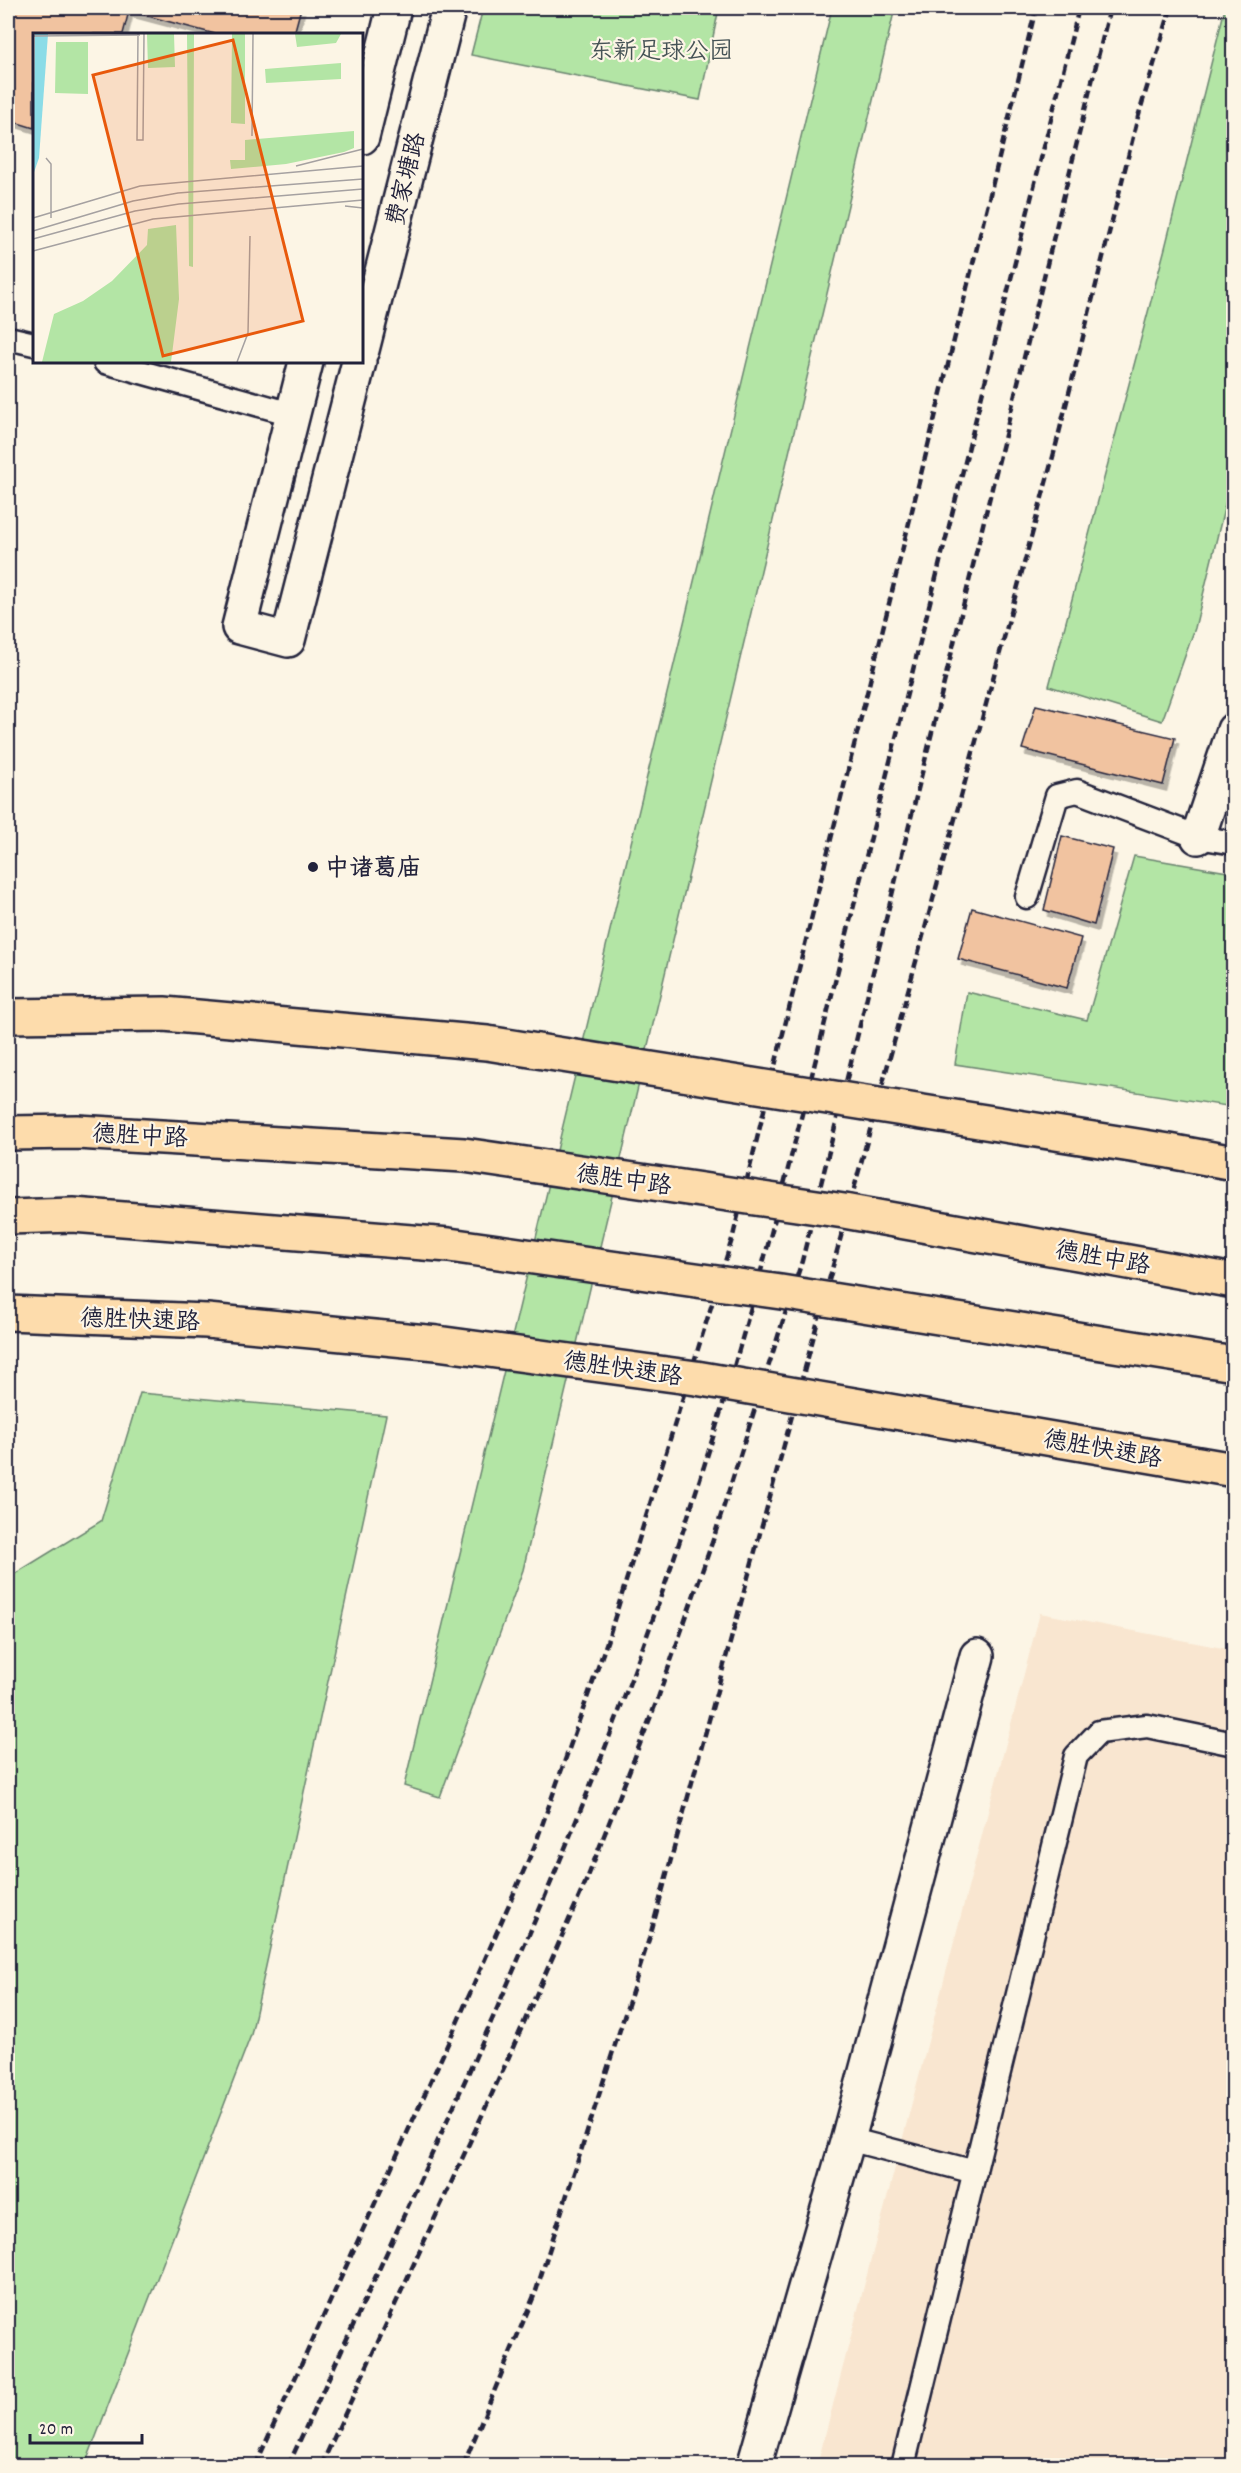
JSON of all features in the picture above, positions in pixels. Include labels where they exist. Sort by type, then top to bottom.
[{"type":"main road","points":[[8,1016],[164,1014],[487,1043],[1233,1163]]},
{"type":"main road","name":"德胜中路","points":[[8,1133],[77,1132],[464,1155],[844,1211],[1233,1281]]},
{"type":"main road","points":[[8,1217],[73,1215],[449,1245],[793,1294],[1233,1364]]},
{"type":"main road","name":"德胜快速路","points":[[8,1314],[207,1321],[437,1343],[696,1378],[1233,1470]]},
{"type":"street","points":[[363,133],[394,8]]},
{"type":"street","name":"费家塘路","points":[[363,346],[449,8]]},
{"type":"street","points":[[306,363],[239,627],[288,640],[359,363]]},
{"type":"street","points":[[1198,837],[1233,730]]},
{"type":"street","points":[[754,2466],[848,2139],[977,1656]]},
{"type":"lane","points":[[8,338],[33,344]]},
{"type":"lane","points":[[109,363],[292,414]]},
{"type":"lane","points":[[1027,897],[1057,796],[1077,791],[1198,837],[1233,843]]},
{"type":"lane","points":[[903,2466],[1076,1756],[1099,1731],[1147,1726],[1233,1744]]},
{"type":"lane","points":[[848,2139],[975,2172]]},
{"type":"shaded area","points":[[1040,1613],[1233,1650],[1233,2465],[817,2466]]},
{"type":"green space","name":"东新足球公园","points":[[483,8],[719,8],[700,100],[471,55]]},
{"type":"green space","points":[[832,8],[895,8],[523,1570],[440,1797],[404,1786]]},
{"type":"green space","points":[[1225,8],[1234,8],[1233,472],[1195,628],[1162,721],[1049,686],[1165,248]]},
{"type":"green space","points":[[1134,856],[1233,873],[1233,1107],[955,1064],[967,992],[1087,1020]]},
{"type":"green space","points":[[140,1393],[386,1415],[251,2035],[85,2465],[8,2465],[8,1578],[101,1521]]},
{"type":"building","points":[[8,8],[301,8],[294,33],[211,33],[129,11],[123,33],[33,33],[33,128],[8,120]]},
{"type":"building","points":[[1036,705],[1175,738],[1163,785],[1022,749]]},
{"type":"building","points":[[1062,836],[1113,849],[1094,925],[1044,910]]},
{"type":"building","points":[[972,908],[1081,938],[1067,988],[958,959]]},
{"type":"railway","points":[[255,2466],[450,2039],[535,1845],[609,1636],[733,1236],[1036,8]]},
{"type":"railway","points":[[288,2466],[447,2120],[549,1887],[597,1770],[683,1531],[759,1279],[1079,8]]},
{"type":"railway","points":[[321,2466],[507,2061],[587,1879],[658,1698],[714,1537],[802,1261],[1110,8]]},
{"type":"railway","points":[[463,2466],[536,2291],[650,1936],[1054,453],[1138,117],[1171,8]]},
{"type":"place","name":"中诸葛庙","points":[[313,867]]}]
